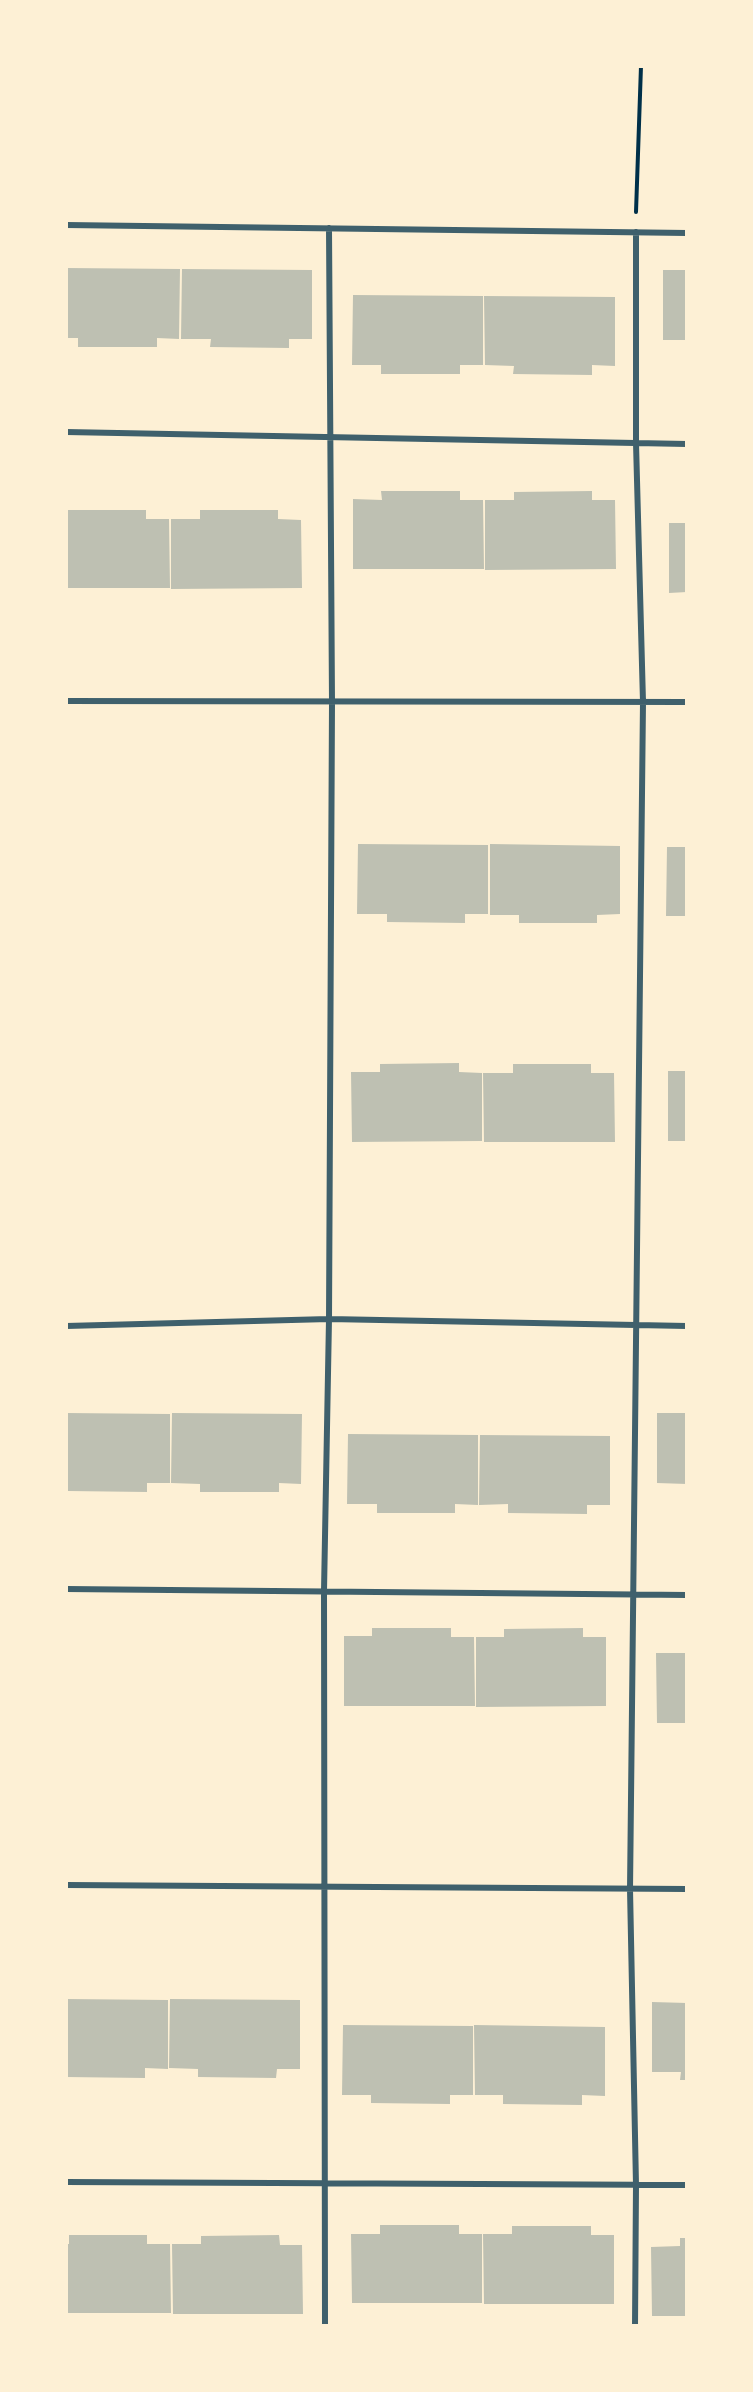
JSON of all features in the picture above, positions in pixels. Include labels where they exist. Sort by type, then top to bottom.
[{"type":"street","points":[[66,225],[687,233]]},
{"type":"street","points":[[325,2326],[324,1591],[329,1319],[332,702],[329,228]]},
{"type":"street","points":[[635,2326],[636,2185],[630,1889],[643,702],[636,443],[636,232]]},
{"type":"street","points":[[66,432],[687,444]]},
{"type":"street","points":[[66,701],[687,702]]},
{"type":"street","points":[[66,1326],[329,1319],[687,1326]]},
{"type":"street","points":[[66,1589],[687,1595]]},
{"type":"street","points":[[66,1885],[687,1889]]},
{"type":"street","points":[[66,2182],[687,2185]]},
{"type":"path","points":[[636,232],[641,66]]},
{"type":"building","points":[[66,268],[180,269],[179,339],[157,338],[157,347],[78,347],[78,338],[66,338]]},
{"type":"building","points":[[182,269],[312,270],[312,339],[289,339],[289,348],[210,347],[211,339],[181,339]]},
{"type":"building","points":[[663,270],[687,270],[687,340],[663,340]]},
{"type":"building","points":[[353,295],[483,296],[483,365],[460,365],[460,374],[381,374],[381,365],[352,365]]},
{"type":"building","points":[[484,296],[615,297],[615,366],[592,365],[592,375],[513,374],[514,366],[485,365]]},
{"type":"building","points":[[381,491],[460,491],[460,500],[483,500],[484,569],[353,569],[353,499],[382,500]]},
{"type":"building","points":[[592,491],[592,500],[615,500],[616,569],[485,570],[485,500],[514,500],[514,492]]},
{"type":"building","points":[[67,510],[146,510],[146,519],[169,519],[170,588],[66,588]]},
{"type":"building","points":[[200,510],[278,510],[278,519],[301,520],[302,588],[171,589],[171,519],[200,519]]},
{"type":"building","points":[[669,523],[687,523],[687,592],[669,593]]},
{"type":"building","points":[[358,844],[488,845],[488,914],[465,914],[465,923],[387,922],[387,914],[357,914]]},
{"type":"building","points":[[490,844],[620,846],[620,914],[597,915],[597,923],[519,923],[519,915],[490,915]]},
{"type":"building","points":[[667,847],[687,847],[687,916],[666,916]]},
{"type":"building","points":[[459,1063],[459,1072],[482,1073],[482,1141],[352,1142],[351,1072],[380,1072],[380,1064]]},
{"type":"building","points":[[513,1064],[591,1064],[591,1073],[614,1073],[615,1142],[484,1142],[483,1073],[513,1073]]},
{"type":"building","points":[[668,1071],[687,1071],[687,1141],[668,1141]]},
{"type":"building","points":[[66,1413],[170,1414],[170,1483],[147,1483],[147,1492],[68,1491]]},
{"type":"building","points":[[172,1413],[302,1414],[301,1484],[279,1483],[279,1492],[200,1492],[200,1484],[171,1483]]},
{"type":"building","points":[[657,1413],[687,1413],[687,1484],[657,1483]]},
{"type":"building","points":[[348,1434],[478,1435],[478,1505],[455,1504],[455,1513],[377,1513],[377,1504],[347,1504]]},
{"type":"building","points":[[480,1435],[610,1436],[610,1505],[587,1505],[587,1514],[508,1513],[508,1504],[479,1505]]},
{"type":"building","points":[[372,1628],[451,1628],[451,1637],[474,1637],[475,1706],[344,1706],[344,1636],[372,1636]]},
{"type":"building","points":[[583,1628],[583,1637],[606,1637],[606,1706],[476,1707],[476,1637],[504,1637],[504,1629]]},
{"type":"building","points":[[656,1653],[687,1653],[687,1723],[657,1723]]},
{"type":"building","points":[[66,1999],[168,2000],[168,2069],[145,2068],[145,2078],[66,2077]]},
{"type":"building","points":[[170,1999],[300,2000],[300,2069],[277,2069],[276,2078],[198,2077],[198,2069],[169,2068]]},
{"type":"building","points":[[652,2002],[687,2003],[687,2080],[680,2080],[681,2072],[652,2072]]},
{"type":"building","points":[[343,2025],[473,2026],[473,2095],[450,2095],[450,2104],[371,2103],[371,2095],[342,2095]]},
{"type":"building","points":[[474,2025],[605,2027],[605,2096],[582,2095],[582,2105],[503,2104],[503,2095],[475,2095]]},
{"type":"building","points":[[380,2225],[459,2225],[459,2234],[482,2234],[482,2303],[352,2303],[351,2234],[380,2234]]},
{"type":"building","points":[[512,2226],[591,2226],[591,2235],[614,2235],[614,2304],[484,2304],[483,2234],[512,2234]]},
{"type":"building","points":[[69,2235],[147,2235],[147,2244],[170,2244],[171,2313],[66,2313],[66,2244],[69,2244]]},
{"type":"building","points":[[279,2235],[280,2245],[302,2245],[303,2314],[173,2314],[172,2244],[201,2244],[201,2236]]},
{"type":"building","points":[[680,2238],[687,2238],[687,2316],[652,2316],[651,2247],[680,2246]]}]
